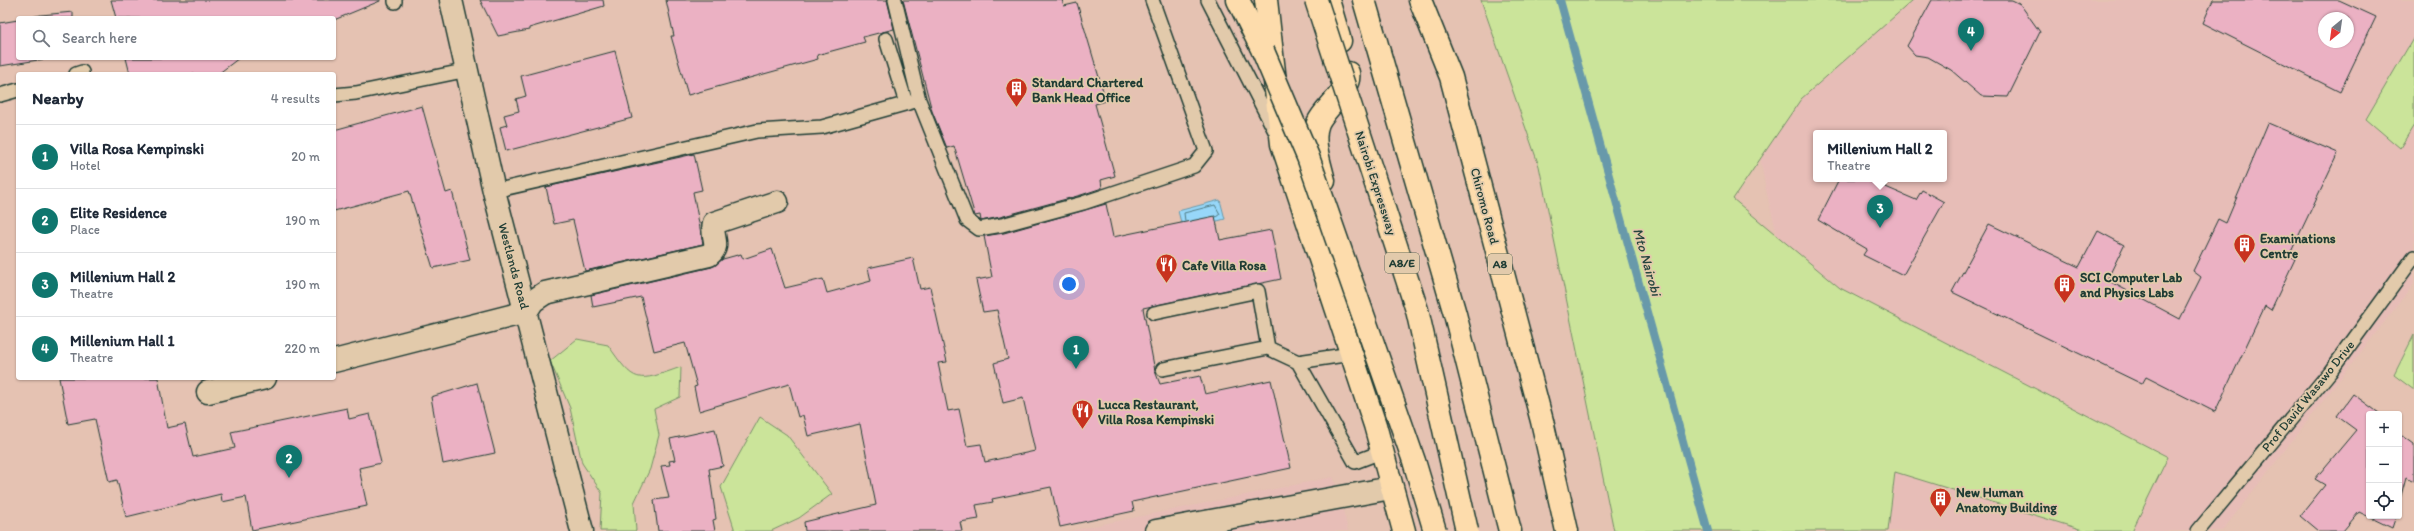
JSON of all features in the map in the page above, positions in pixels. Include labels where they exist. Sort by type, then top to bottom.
[{"type":"highway","points":[[1238,0],[1308,157],[1414,461],[1435,531]]},
{"type":"highway","points":[[1266,0],[1282,144],[1375,425]]},
{"type":"highway","name":"Nairobi Expressway","points":[[1316,0],[1417,310],[1467,531]]},
{"type":"highway","points":[[1328,0],[1349,76],[1346,86],[1318,122],[1315,137],[1324,183],[1361,330],[1375,425],[1381,452],[1404,531]]},
{"type":"highway","name":"A8/E","points":[[1364,0],[1455,314],[1510,531]]},
{"type":"highway","name":"Chiromo Road","points":[[1420,0],[1451,77],[1542,421],[1567,531]]},
{"type":"street","name":"Westlands Road","points":[[451,0],[468,70],[494,191],[582,531]]},
{"type":"street","points":[[336,360],[526,312],[533,300],[545,293],[709,255],[714,251],[716,244],[713,228],[714,223],[777,202]]},
{"type":"street","points":[[208,392],[257,380]]},
{"type":"street","points":[[1156,531],[1391,488]]},
{"type":"lane","points":[[895,0],[919,100],[967,220],[979,229],[1002,225],[1083,203],[1194,166],[1206,151],[1152,0]]},
{"type":"lane","points":[[1208,0],[1282,144]]},
{"type":"lane","points":[[886,39],[906,103]]},
{"type":"lane","points":[[336,95],[356,93],[468,70]]},
{"type":"lane","points":[[0,95],[16,91]]},
{"type":"lane","points":[[494,191],[757,131],[822,127],[919,100]]},
{"type":"lane","name":"Prof David Wasawo Drive","points":[[2198,531],[2330,372],[2414,257]]},
{"type":"lane","points":[[1154,313],[1258,291],[1268,348]]},
{"type":"lane","points":[[1163,369],[1268,348],[1298,362],[1351,354]]},
{"type":"lane","points":[[1298,362],[1355,462],[1381,452]]},
{"type":"shaded area","points":[[1732,0],[2414,0],[2414,284],[2222,531],[1851,531],[1766,190]]},
{"type":"shaded area","points":[[1333,477],[1340,496],[1348,531],[1069,531]]},
{"type":"green space","points":[[1481,0],[1913,0],[1801,99],[1733,199],[1840,288],[2168,457],[2132,531],[2086,531],[1895,472],[1888,531],[1614,531],[1539,166]]},
{"type":"green space","points":[[2414,37],[2414,125],[2400,148],[2366,119]]},
{"type":"green space","points":[[2414,335],[2414,390],[2394,375]]},
{"type":"green space","points":[[577,339],[608,345],[624,367],[638,377],[654,376],[681,367],[680,397],[654,409],[659,435],[650,469],[634,503],[636,531],[600,531],[602,493],[582,463],[570,408],[550,361]]},
{"type":"green space","points":[[760,417],[787,435],[832,494],[799,518],[771,531],[735,531],[721,487]]},
{"type":"water","points":[[1220,200],[1225,219],[1183,230],[1178,211]]},
{"type":"building","points":[[111,0],[380,0],[336,19],[336,16],[115,16]]},
{"type":"building","points":[[480,0],[603,0],[604,6],[529,28],[529,30],[498,36]]},
{"type":"building","points":[[666,0],[887,0],[894,29],[863,37],[865,42],[817,55],[818,59],[688,95],[671,36],[674,36]]},
{"type":"building","name":"Standard Chartered Bank Head Office","points":[[903,0],[1062,0],[1064,6],[1077,3],[1106,101],[1095,104],[1115,176],[1101,180],[1102,188],[1081,195],[981,221],[980,215],[975,216],[954,146],[947,148],[932,111]]},
{"type":"building","points":[[1932,0],[2012,0],[2020,4],[2040,32],[2008,97],[1981,96],[1951,70],[1928,57],[1915,55],[1907,46]]},
{"type":"building","points":[[2213,0],[2339,0],[2376,17],[2340,92],[2203,23]]},
{"type":"building","points":[[73,12],[73,16],[36,16]]},
{"type":"building","points":[[16,20],[16,60],[38,60],[0,66],[0,23]]},
{"type":"building","points":[[615,51],[632,118],[506,151],[500,127],[507,125],[504,115],[519,111],[516,99],[526,96],[521,76]]},
{"type":"building","points":[[126,60],[236,60],[221,72],[130,72]]},
{"type":"building","points":[[422,106],[446,193],[452,191],[470,260],[433,268],[409,191],[336,210],[336,129]]},
{"type":"building","points":[[2268,123],[2338,153],[2289,256],[2295,259],[2271,310],[2265,306],[2215,412],[2146,377],[2142,384],[1952,292],[1989,224],[2079,267],[2098,231],[2124,245],[2107,280],[2180,319],[2201,277],[2193,271],[2218,219],[2226,223]]},
{"type":"building","points":[[694,154],[702,190],[693,192],[703,244],[585,271],[573,220],[554,224],[546,187]]},
{"type":"building","points":[[1837,182],[1874,182],[1916,200],[1922,190],[1944,202],[1903,275],[1863,255],[1867,249],[1818,220]]},
{"type":"building","points":[[1106,204],[1113,237],[1215,216],[1220,240],[1271,230],[1281,279],[1143,308],[1155,371],[1160,384],[1200,376],[1205,394],[1271,380],[1291,468],[1132,502],[1134,511],[1060,527],[1051,487],[992,499],[993,502],[976,505],[979,519],[960,522],[962,531],[805,531],[804,522],[876,505],[860,424],[808,436],[803,415],[798,417],[789,384],[699,411],[694,387],[697,386],[685,343],[654,351],[641,297],[593,307],[591,295],[712,267],[723,259],[741,254],[743,259],[772,249],[785,288],[823,279],[827,293],[871,281],[868,268],[913,258],[920,289],[930,287],[947,362],[938,363],[948,411],[959,409],[967,446],[981,444],[985,462],[1035,451],[1023,398],[1003,403],[994,363],[1008,359],[997,310],[983,312],[976,280],[992,277],[984,236],[1004,233]]},
{"type":"building","points":[[59,380],[158,380],[167,428],[185,424],[193,457],[235,448],[231,432],[347,408],[349,419],[370,414],[381,463],[359,468],[367,506],[252,530],[246,497],[222,502],[221,494],[126,517],[117,480],[109,482],[95,419],[68,424]]},
{"type":"building","points":[[477,383],[495,453],[443,464],[431,397]]},
{"type":"building","points":[[2353,394],[2376,411],[2366,411],[2366,515],[2359,512],[2343,531],[2318,531],[2300,516],[2325,485],[2315,479],[2356,430],[2337,416]]},
{"type":"building","points":[[715,429],[723,466],[709,469],[716,519],[713,520],[715,531],[658,531],[654,500],[669,498],[661,466],[670,465],[669,461],[675,460],[670,439]]},
{"type":"building","points":[[2402,435],[2414,444],[2414,481],[2406,477],[2402,492]]},
{"type":"building","points":[[2373,519],[2395,519],[2392,528]]},
{"type":"waterway","name":"Mto Nairobi","points":[[1560,0],[1708,531]]},
{"type":"place","name":"Millenium Hall 1","points":[[1971,51]]},
{"type":"place","name":"Standard Chartered Bank Head Office","points":[[1016,108]]},
{"type":"place","name":"Millenium Hall 2","points":[[1880,228]]},
{"type":"place","name":"Examinations Centre","points":[[2244,264]]},
{"type":"place","name":"Cafe Villa Rosa","points":[[1167,284]]},
{"type":"place","name":"SCI Computer Lab and Physics Labs","points":[[2065,304]]},
{"type":"place","name":"Villa Rosa Kempinski","points":[[1076,369]]},
{"type":"place","name":"Lucca Restaurant, Villa Rosa Kempinski","points":[[1083,430]]},
{"type":"place","name":"Elite Residence","points":[[289,478]]},
{"type":"place","name":"New Human Anatomy Building","points":[[1940,518]]}]
